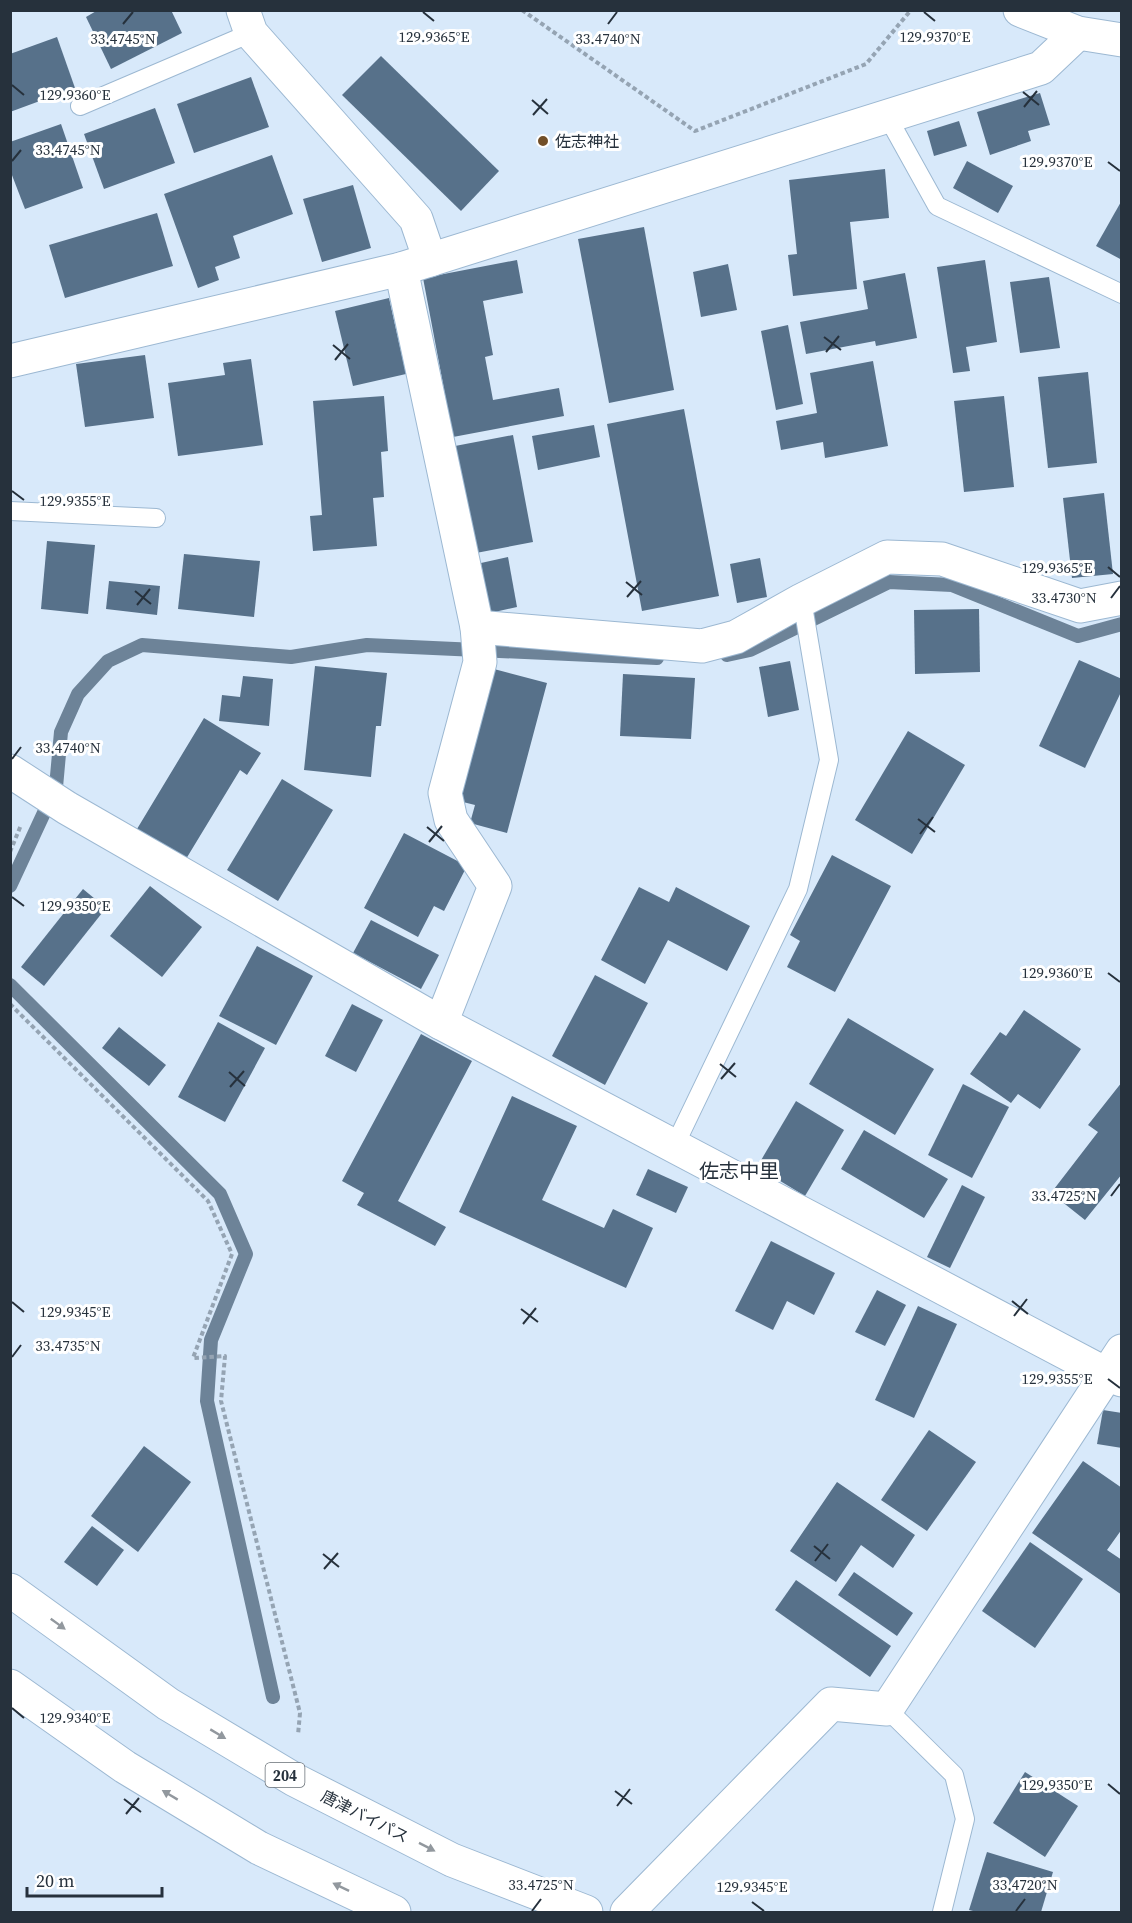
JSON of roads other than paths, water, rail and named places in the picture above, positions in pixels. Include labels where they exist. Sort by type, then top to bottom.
[{"type":"main road","points":[[1020,10],[1078,33],[1122,39]]},
{"type":"main road","points":[[247,22],[416,219],[416,264],[477,627],[480,662],[445,793],[451,820],[495,886],[441,1023]]},
{"type":"main road","points":[[10,362],[416,264],[1041,68],[1078,33]]},
{"type":"main road","points":[[477,627],[702,646],[736,637],[801,600],[887,557],[942,560],[1080,606],[1122,598]]},
{"type":"main road","points":[[23,779],[66,808],[441,1023],[674,1146],[1116,1368],[887,1709],[831,1704],[627,1912]]},
{"type":"main road","name":"唐津バイパス","points":[[10,1590],[168,1704],[295,1780],[452,1860],[586,1912]]},
{"type":"main road","points":[[10,1686],[125,1767],[259,1848],[394,1912]]},
{"type":"lane","points":[[80,106],[247,22]]},
{"type":"lane","points":[[887,116],[938,206],[1122,294]]},
{"type":"lane","points":[[10,510],[156,518]]},
{"type":"lane","points":[[674,1146],[798,889],[829,760],[801,600]]},
{"type":"lane","points":[[887,1709],[954,1774],[965,1819],[942,1912]]},
{"type":"waterway","points":[[727,655],[750,650],[889,582],[952,585],[1078,636],[1122,624]]},
{"type":"waterway","points":[[10,886],[56,787],[61,732],[78,694],[108,661],[142,645],[291,657],[367,645],[657,658]]},
{"type":"waterway","points":[[10,985],[220,1194],[246,1254],[211,1340],[207,1401],[273,1697]]},
{"type":"place","name":"佐志神社","points":[[543,141]]},
{"type":"district","name":"佐志中里","points":[[739,1171]]}]
